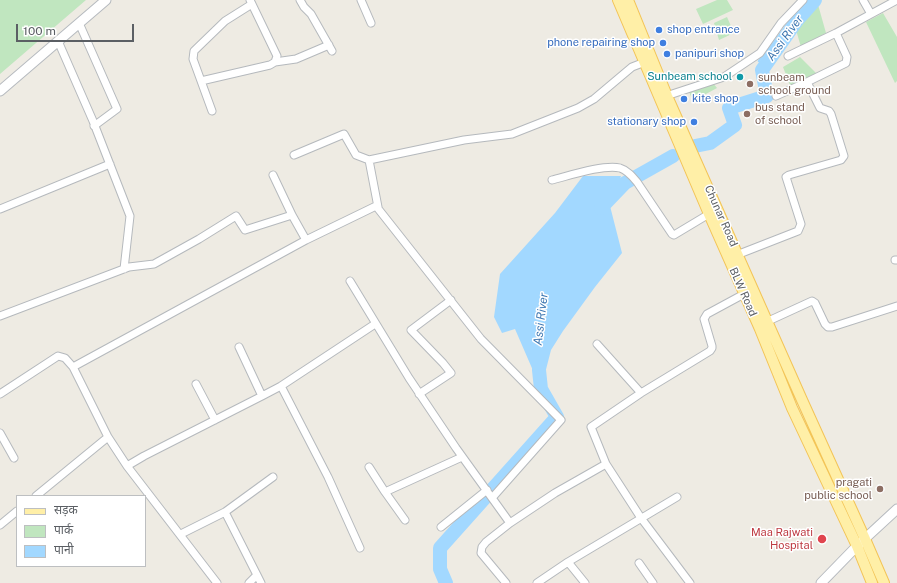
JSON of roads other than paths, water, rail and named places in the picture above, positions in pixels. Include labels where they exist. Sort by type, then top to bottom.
[{"type":"main road","name":"BLW Road","points":[[618,0],[645,62],[664,97],[690,158],[709,214],[733,257],[744,294],[763,324],[792,408],[857,546],[872,583]]},
{"type":"main road","points":[[628,0],[664,97]]},
{"type":"main road","name":"Chunar Road","points":[[690,158],[763,324],[802,400],[884,583]]},
{"type":"street","points":[[0,92],[106,0]]},
{"type":"street","points":[[201,81],[275,62],[296,59],[330,48],[311,14],[304,8],[300,0]]},
{"type":"street","points":[[361,0],[370,23]]},
{"type":"street","points":[[664,97],[724,77],[760,53],[781,23],[803,0]]},
{"type":"street","points":[[863,0],[871,14]]},
{"type":"street","points":[[788,56],[836,33],[897,0]]},
{"type":"street","points":[[212,111],[193,59],[194,51],[225,21],[251,2],[277,56],[275,62]]},
{"type":"street","points":[[79,23],[118,109],[94,126]]},
{"type":"street","points":[[776,96],[846,63],[847,57],[836,33]]},
{"type":"street","points":[[58,41],[110,164],[130,216],[124,269]]},
{"type":"street","points":[[294,155],[344,134],[356,155],[369,160],[464,140],[512,134],[578,108],[594,99],[632,67],[645,62]]},
{"type":"street","points":[[733,257],[798,231],[801,228],[801,224],[786,181],[787,176],[843,159],[844,156],[831,114],[829,111],[820,108],[807,82]]},
{"type":"street","points":[[369,160],[378,207],[481,339],[562,420],[492,498]]},
{"type":"street","points":[[0,209],[110,164]]},
{"type":"street","points":[[552,180],[590,170],[611,168],[621,169],[634,179],[672,234],[676,234],[709,214]]},
{"type":"street","points":[[273,175],[292,216],[306,240]]},
{"type":"street","points":[[73,367],[306,240],[375,206],[378,207]]},
{"type":"street","points":[[0,316],[124,269],[154,264],[199,240],[236,216],[245,230],[292,216]]},
{"type":"street","points":[[350,281],[419,394],[462,457],[510,522]]},
{"type":"street","points":[[690,583],[641,518],[606,464],[591,427],[642,393],[710,351],[712,346],[704,319],[705,316],[744,294]]},
{"type":"street","points":[[419,394],[450,373],[443,363],[411,330],[451,300]]},
{"type":"street","points":[[763,324],[812,301],[815,303],[825,324],[828,327],[897,306]]},
{"type":"street","points":[[127,466],[281,386],[375,324]]},
{"type":"street","points":[[597,344],[642,393]]},
{"type":"street","points":[[238,347],[262,396]]},
{"type":"street","points":[[0,394],[58,356],[65,358],[73,367],[108,437],[127,466],[181,534],[217,583]]},
{"type":"street","points":[[196,384],[215,420]]},
{"type":"street","points":[[281,386],[328,477],[360,548]]},
{"type":"street","points":[[0,433],[14,458]]},
{"type":"street","points":[[37,495],[108,437]]},
{"type":"street","points":[[385,492],[462,457]]},
{"type":"street","points":[[506,583],[481,553],[482,547],[486,542],[510,522],[555,493],[606,464]]},
{"type":"street","points":[[369,466],[404,520]]},
{"type":"street","points":[[181,534],[225,512],[273,477]]},
{"type":"street","points":[[441,527],[487,490]]},
{"type":"street","points":[[537,583],[568,562],[677,497]]},
{"type":"street","points":[[821,583],[897,508]]},
{"type":"street","points":[[0,525],[16,512]]},
{"type":"street","points":[[225,512],[261,583]]},
{"type":"street","points":[[568,562],[585,583]]},
{"type":"street","points":[[639,563],[653,583]]},
{"type":"street","points":[[249,583],[257,575]]},
{"type":"water","points":[[583,176],[621,176],[610,206],[622,253],[595,287],[551,350],[541,389],[515,329],[502,333],[494,317],[500,274],[555,213]]},
{"type":"waterway","points":[[759,61],[809,0]]},
{"type":"waterway","name":"Assi River","points":[[695,146],[710,143],[735,125],[729,108],[767,96],[762,70],[798,19],[815,0]]},
{"type":"waterway","name":"Assi River","points":[[601,208],[625,183],[673,156]]},
{"type":"waterway","name":"Assi River","points":[[446,583],[440,569],[440,548],[557,417],[541,389],[539,370]]},
{"type":"place","name":"shop entrance","points":[[659,30]]},
{"type":"place","name":"phone repairing shop","points":[[663,43]]},
{"type":"place","name":"panipuri shop","points":[[667,54]]},
{"type":"place","name":"Sunbeam school","points":[[740,77]]},
{"type":"place","name":"sunbeam school ground","points":[[750,84]]},
{"type":"place","name":"kite shop","points":[[684,99]]},
{"type":"place","name":"bus stand of school","points":[[747,114]]},
{"type":"place","name":"stationary shop","points":[[694,122]]},
{"type":"place","name":"pragati public school","points":[[880,489]]},
{"type":"place","name":"Maa Rajwati Hospital","points":[[822,539]]}]
